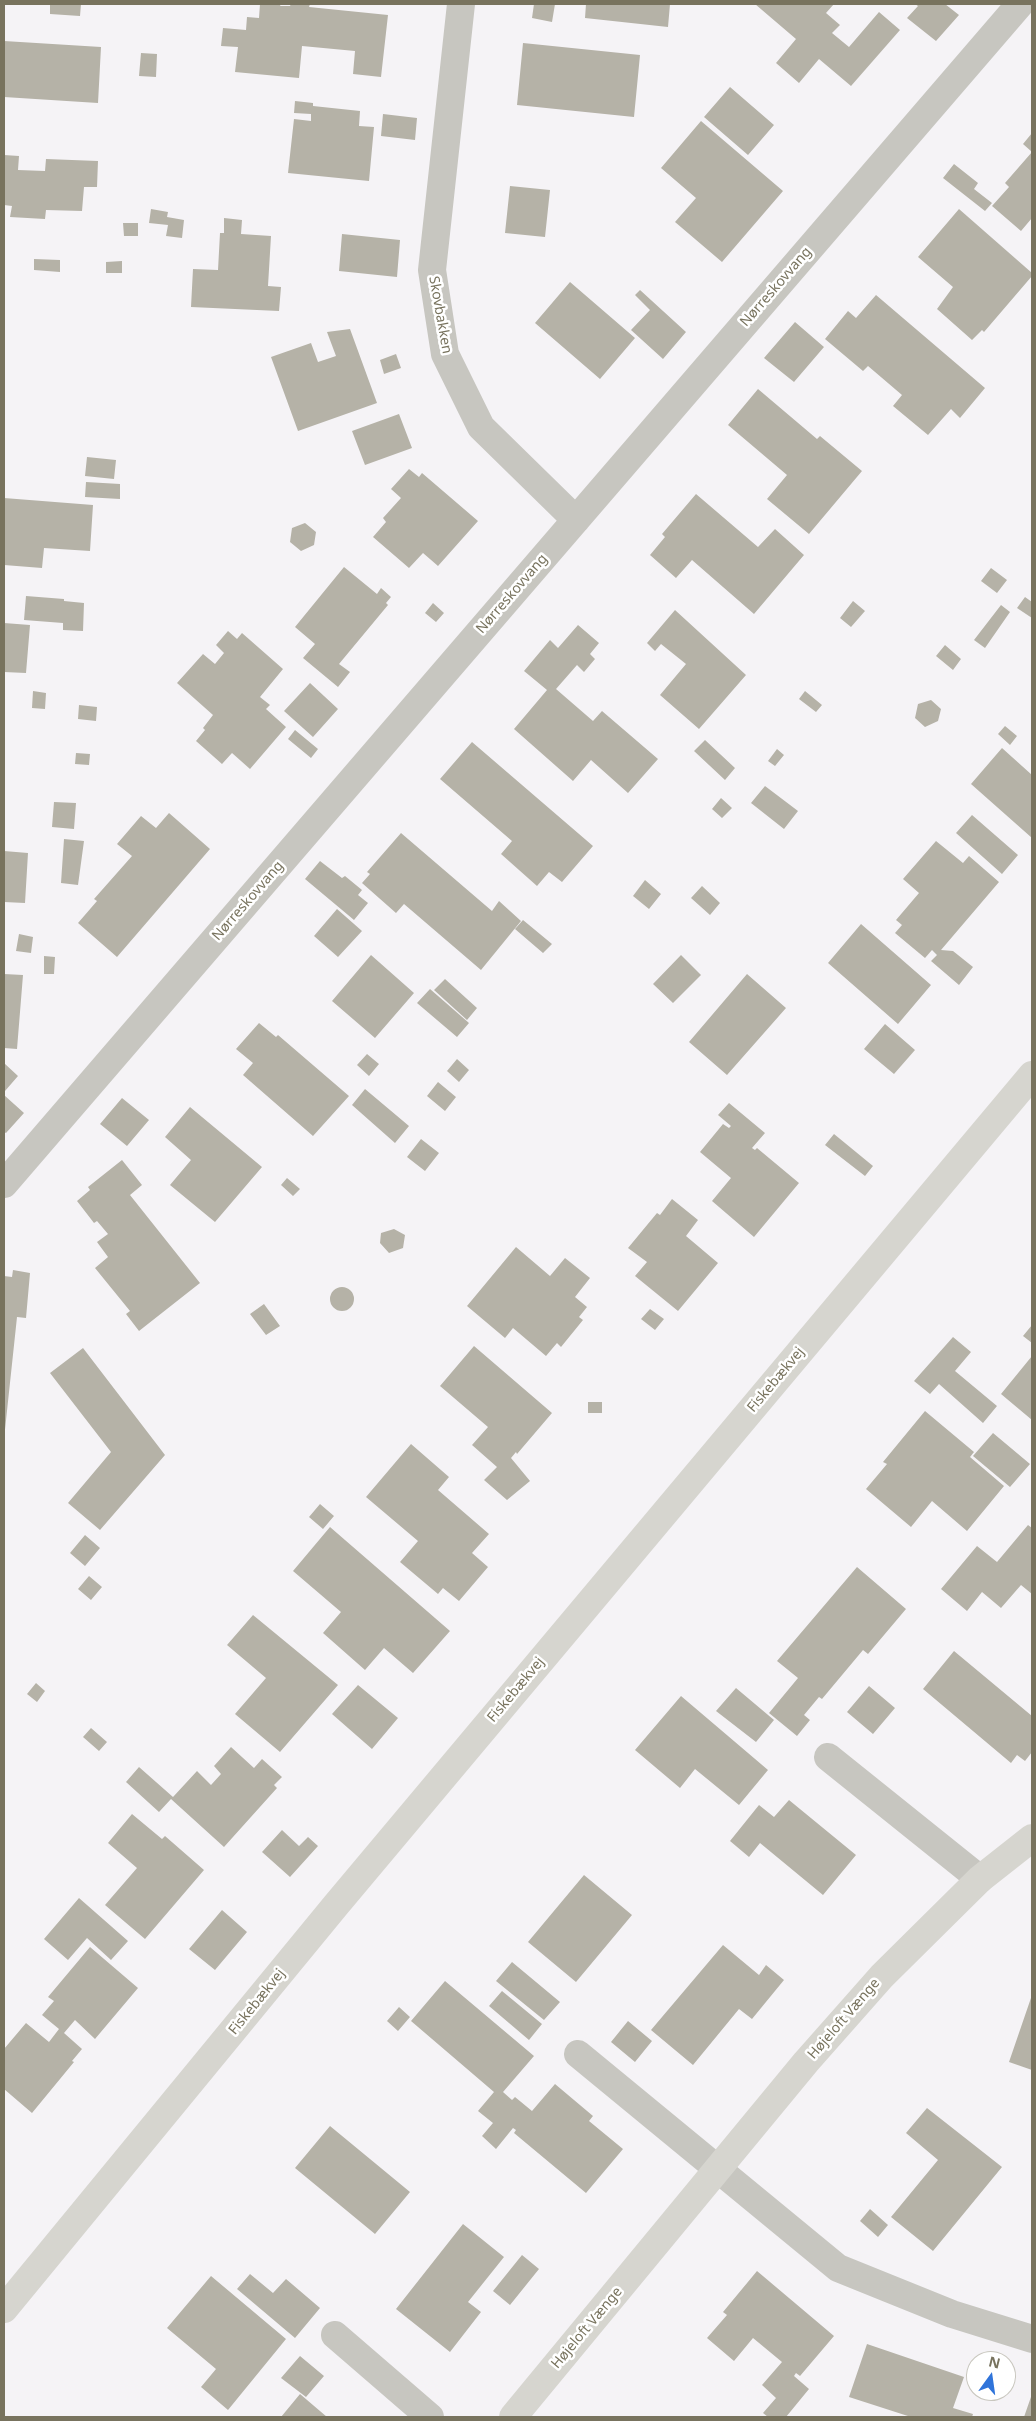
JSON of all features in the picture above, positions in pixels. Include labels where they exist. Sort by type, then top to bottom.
[{"type":"street","name":"Skovbakken","points":[[461,4],[432,270],[445,354],[480,427],[576,520]]},
{"type":"street","name":"Nørreskovvang","points":[[4,1184],[1020,4]]},
{"type":"street","name":"Fiskebækvej","points":[[4,2309],[336,1905],[1032,1075]]},
{"type":"street","points":[[828,1757],[980,1878]]},
{"type":"street","name":"Højeloft Vænge","points":[[513,2417],[806,2062],[882,1976],[980,1878],[1032,1838]]},
{"type":"street","points":[[578,2054],[719,2168],[838,2268],[952,2314],[1032,2339]]},
{"type":"street","points":[[335,2335],[430,2417]]},
{"type":"building","points":[[50,4],[81,4],[80,16],[50,14]]},
{"type":"building","points":[[260,4],[290,6],[291,4],[310,4],[309,7],[388,15],[381,77],[353,74],[355,51],[302,46],[299,78],[235,72],[238,47],[221,46],[223,28],[246,30],[247,17],[259,18]]},
{"type":"building","points":[[534,4],[555,4],[552,22],[532,18]]},
{"type":"building","points":[[586,4],[670,4],[668,27],[585,18]]},
{"type":"building","points":[[755,4],[834,4],[826,13],[840,25],[832,33],[849,47],[879,12],[900,30],[851,86],[819,59],[799,83],[776,63],[796,39]]},
{"type":"building","points":[[915,4],[945,4],[959,15],[936,41],[907,18],[918,6]]},
{"type":"building","points":[[4,41],[101,47],[98,103],[4,97]]},
{"type":"building","points":[[523,43],[640,55],[634,117],[517,105]]},
{"type":"building","points":[[141,53],[157,54],[156,77],[139,76]]},
{"type":"building","points":[[730,87],[774,125],[748,155],[704,117]]},
{"type":"building","points":[[295,101],[313,103],[313,106],[360,111],[359,126],[374,127],[369,181],[288,173],[294,119],[311,121],[311,114],[294,113]]},
{"type":"building","points":[[383,114],[417,118],[415,140],[381,136]]},
{"type":"building","points":[[701,121],[783,191],[722,262],[675,222],[696,198],[661,168]]},
{"type":"building","points":[[1032,133],[1032,152],[1023,144]]},
{"type":"building","points":[[1032,152],[1032,218],[1021,231],[992,206],[1009,187],[1005,183]]},
{"type":"building","points":[[4,155],[19,156],[18,170],[45,171],[46,159],[98,161],[97,187],[84,187],[82,211],[46,210],[45,219],[10,217],[12,206],[4,205]]},
{"type":"building","points":[[954,164],[978,183],[974,189],[992,203],[985,211],[943,178]]},
{"type":"building","points":[[510,186],[550,190],[545,237],[505,233]]},
{"type":"building","points":[[151,209],[168,212],[167,217],[184,220],[182,238],[166,236],[168,225],[149,223]]},
{"type":"building","points":[[959,209],[1032,273],[1032,276],[984,332],[982,330],[972,340],[937,309],[953,287],[918,257]]},
{"type":"building","points":[[224,218],[242,220],[241,234],[271,236],[268,286],[281,287],[279,311],[191,307],[193,269],[218,270],[220,233],[224,233]]},
{"type":"building","points":[[123,223],[138,223],[138,236],[124,236]]},
{"type":"building","points":[[342,234],[400,240],[397,277],[339,271]]},
{"type":"building","points":[[34,259],[60,260],[60,272],[34,270]]},
{"type":"building","points":[[122,261],[122,273],[106,273],[106,262]]},
{"type":"building","points":[[570,282],[635,338],[600,379],[535,323]]},
{"type":"building","points":[[640,290],[686,332],[663,359],[631,330],[650,310],[635,295]]},
{"type":"building","points":[[876,295],[985,388],[960,418],[951,409],[928,435],[893,406],[902,395],[868,366],[863,371],[825,339],[848,311],[856,318]]},
{"type":"building","points":[[795,322],[824,347],[794,382],[764,358]]},
{"type":"building","points":[[350,329],[377,403],[298,431],[271,357],[311,343],[318,362],[336,356],[327,332]]},
{"type":"building","points":[[396,354],[401,368],[384,374],[380,360]]},
{"type":"building","points":[[758,389],[817,439],[820,436],[862,471],[809,534],[767,499],[787,475],[728,425]]},
{"type":"building","points":[[399,414],[412,448],[365,465],[352,431]]},
{"type":"building","points":[[87,457],[116,460],[114,479],[85,476]]},
{"type":"building","points":[[409,469],[419,477],[422,473],[478,521],[438,566],[423,553],[409,568],[373,537],[386,522],[383,518],[401,498],[391,489]]},
{"type":"building","points":[[86,482],[120,484],[120,499],[85,497]]},
{"type":"building","points":[[696,494],[758,547],[775,529],[804,555],[754,614],[692,560],[676,578],[650,555],[665,537],[662,534]]},
{"type":"building","points":[[4,498],[93,505],[90,551],[44,548],[42,568],[4,565]]},
{"type":"building","points":[[305,523],[316,532],[314,545],[301,551],[290,542],[292,528]]},
{"type":"building","points":[[344,567],[377,594],[381,588],[391,597],[386,603],[388,605],[339,664],[350,672],[338,687],[303,658],[315,644],[295,627]]},
{"type":"building","points":[[991,568],[1007,580],[997,593],[981,581]]},
{"type":"building","points":[[26,596],[64,599],[64,601],[84,603],[83,631],[63,630],[63,623],[24,620]]},
{"type":"building","points":[[1025,597],[1032,602],[1032,618],[1017,608]]},
{"type":"building","points":[[853,601],[865,611],[851,627],[840,618]]},
{"type":"building","points":[[433,603],[444,613],[436,622],[425,613]]},
{"type":"building","points":[[1001,605],[1010,612],[985,648],[974,640]]},
{"type":"building","points":[[675,610],[746,675],[699,729],[660,695],[686,664],[661,644],[655,651],[647,643]]},
{"type":"building","points":[[4,623],[30,625],[26,673],[4,672]]},
{"type":"building","points":[[578,625],[599,643],[590,654],[595,659],[584,672],[577,665],[556,689],[593,721],[602,711],[658,759],[628,793],[591,760],[573,781],[514,729],[547,690],[524,671],[550,640],[558,648]]},
{"type":"building","points":[[228,631],[237,639],[242,633],[283,669],[260,697],[270,705],[266,709],[286,727],[250,769],[232,753],[222,764],[196,741],[205,730],[203,728],[213,715],[177,683],[203,654],[215,664],[224,653],[216,645]]},
{"type":"building","points":[[945,645],[961,659],[953,670],[936,656]]},
{"type":"building","points":[[310,683],[338,709],[313,737],[284,711]]},
{"type":"building","points":[[33,691],[46,693],[45,709],[32,708]]},
{"type":"building","points":[[805,691],[822,705],[816,712],[799,699]]},
{"type":"building","points":[[931,700],[941,709],[938,721],[925,727],[915,718],[918,704]]},
{"type":"building","points":[[79,705],[97,707],[96,721],[78,719]]},
{"type":"building","points":[[1005,726],[1017,736],[1010,745],[998,734]]},
{"type":"building","points":[[295,730],[318,749],[311,758],[288,739]]},
{"type":"building","points":[[705,740],[735,768],[725,780],[694,751]]},
{"type":"building","points":[[472,742],[593,846],[562,882],[549,872],[537,886],[501,854],[512,841],[440,779]]},
{"type":"building","points":[[1002,748],[1032,775],[1032,838],[971,784]]},
{"type":"building","points":[[777,749],[784,755],[775,766],[768,761]]},
{"type":"building","points":[[76,753],[90,754],[89,765],[75,764]]},
{"type":"building","points":[[765,786],[798,811],[784,829],[751,803]]},
{"type":"building","points":[[721,798],[732,808],[722,818],[712,809]]},
{"type":"building","points":[[54,802],[76,803],[74,829],[52,827]]},
{"type":"building","points":[[169,813],[210,849],[117,957],[78,923],[97,901],[94,899],[132,856],[117,844],[141,816],[156,828]]},
{"type":"building","points":[[972,815],[1018,855],[1002,874],[956,833]]},
{"type":"building","points":[[401,833],[492,911],[499,901],[521,921],[481,970],[404,904],[396,913],[362,883],[370,874],[367,872]]},
{"type":"building","points":[[64,839],[84,841],[78,885],[61,883]]},
{"type":"building","points":[[936,841],[963,863],[969,856],[999,882],[941,950],[953,951],[973,967],[959,985],[931,961],[937,955],[932,950],[925,958],[895,933],[902,925],[896,920],[919,893],[903,879]]},
{"type":"building","points":[[4,851],[28,853],[25,903],[4,902]]},
{"type":"building","points":[[320,861],[342,878],[345,876],[362,890],[358,895],[368,903],[354,920],[305,879]]},
{"type":"building","points":[[645,880],[661,894],[649,909],[633,896]]},
{"type":"building","points":[[702,886],[720,903],[710,915],[691,898]]},
{"type":"building","points":[[337,909],[362,931],[338,957],[314,936]]},
{"type":"building","points":[[523,920],[552,944],[543,953],[515,929]]},
{"type":"building","points":[[861,924],[931,985],[898,1024],[828,963]]},
{"type":"building","points":[[19,934],[33,937],[31,953],[16,951]]},
{"type":"building","points":[[371,955],[414,993],[375,1038],[332,1001]]},
{"type":"building","points":[[681,955],[701,975],[673,1003],[653,984]]},
{"type":"building","points":[[44,956],[55,957],[54,974],[44,974]]},
{"type":"building","points":[[4,974],[23,975],[17,1049],[4,1048]]},
{"type":"building","points":[[747,974],[786,1008],[727,1075],[689,1042]]},
{"type":"building","points":[[445,979],[477,1008],[467,1020],[434,990]]},
{"type":"building","points":[[430,989],[469,1023],[457,1037],[417,1003]]},
{"type":"building","points":[[259,1023],[276,1037],[278,1035],[349,1096],[313,1136],[243,1075],[253,1063],[236,1049]]},
{"type":"building","points":[[885,1024],[915,1050],[894,1074],[864,1049]]},
{"type":"building","points":[[367,1054],[379,1064],[369,1076],[357,1065]]},
{"type":"building","points":[[457,1059],[469,1070],[459,1082],[447,1071]]},
{"type":"building","points":[[4,1063],[18,1076],[5,1091],[4,1090]]},
{"type":"building","points":[[438,1082],[456,1097],[445,1111],[427,1096]]},
{"type":"building","points":[[365,1089],[409,1126],[395,1143],[352,1105]]},
{"type":"building","points":[[4,1095],[24,1113],[6,1133],[4,1132]]},
{"type":"building","points":[[122,1098],[149,1120],[127,1146],[100,1124]]},
{"type":"building","points":[[729,1103],[765,1133],[752,1148],[755,1150],[757,1148],[799,1183],[754,1237],[712,1201],[731,1178],[700,1152],[723,1124],[729,1128],[731,1126],[718,1115]]},
{"type":"building","points":[[190,1107],[262,1167],[215,1222],[170,1185],[191,1160],[165,1137]]},
{"type":"building","points":[[834,1134],[873,1166],[865,1176],[825,1145]]},
{"type":"building","points":[[421,1139],[439,1153],[425,1171],[407,1157]]},
{"type":"building","points":[[122,1160],[142,1185],[130,1195],[200,1283],[139,1331],[126,1314],[130,1311],[95,1268],[108,1257],[97,1242],[108,1234],[97,1221],[94,1223],[77,1201],[90,1190],[88,1187]]},
{"type":"building","points":[[287,1178],[300,1189],[293,1196],[281,1185]]},
{"type":"building","points":[[672,1199],[698,1220],[686,1236],[718,1263],[678,1311],[635,1276],[647,1262],[628,1248],[657,1213],[660,1215]]},
{"type":"building","points":[[394,1229],[405,1235],[403,1248],[389,1253],[380,1243],[381,1233]]},
{"type":"building","points":[[516,1247],[550,1276],[565,1258],[590,1278],[575,1297],[587,1307],[579,1317],[583,1320],[561,1347],[557,1343],[546,1356],[513,1328],[505,1338],[467,1306]]},
{"type":"building","points":[[13,1270],[30,1273],[26,1318],[17,1317],[4,1439],[4,1276],[12,1277]]},
{"type":"building","points":[[342,1287],[351,1290],[354,1299],[351,1308],[342,1311],[333,1308],[330,1299],[333,1290]]},
{"type":"building","points":[[264,1304],[280,1326],[266,1335],[250,1314]]},
{"type":"building","points":[[650,1309],[664,1319],[655,1330],[641,1319]]},
{"type":"building","points":[[1032,1325],[1032,1343],[1023,1336]]},
{"type":"building","points":[[953,1337],[971,1352],[955,1371],[997,1406],[983,1423],[939,1384],[930,1394],[914,1381]]},
{"type":"building","points":[[474,1346],[552,1413],[517,1454],[516,1452],[511,1458],[530,1481],[507,1500],[484,1480],[497,1467],[472,1445],[488,1427],[440,1386]]},
{"type":"building","points":[[83,1348],[165,1455],[100,1530],[68,1503],[111,1452],[50,1373]]},
{"type":"building","points":[[1032,1356],[1032,1420],[1001,1394]]},
{"type":"building","points":[[588,1402],[602,1402],[602,1413],[588,1413]]},
{"type":"building","points":[[925,1411],[974,1452],[970,1457],[1004,1486],[967,1531],[932,1501],[911,1527],[866,1489],[887,1464],[883,1462]]},
{"type":"building","points":[[993,1433],[1030,1464],[1010,1487],[973,1456]]},
{"type":"building","points":[[411,1444],[449,1477],[438,1490],[489,1534],[472,1553],[488,1567],[459,1601],[443,1588],[438,1594],[400,1562],[418,1541],[366,1497]]},
{"type":"building","points":[[320,1504],[334,1516],[323,1529],[309,1517]]},
{"type":"building","points":[[1028,1525],[1032,1528],[1032,1594],[1021,1585],[1001,1608],[982,1592],[967,1611],[941,1589],[977,1546],[997,1562]]},
{"type":"building","points":[[330,1527],[450,1631],[413,1673],[384,1648],[365,1670],[323,1633],[341,1612],[293,1571]]},
{"type":"building","points":[[85,1535],[100,1548],[85,1566],[70,1553]]},
{"type":"building","points":[[857,1567],[906,1609],[868,1654],[863,1650],[822,1699],[819,1697],[804,1715],[810,1720],[797,1736],[769,1713],[798,1678],[777,1661]]},
{"type":"building","points":[[89,1576],[102,1587],[91,1600],[78,1589]]},
{"type":"building","points":[[253,1615],[338,1685],[280,1752],[235,1714],[266,1678],[227,1645]]},
{"type":"building","points":[[954,1651],[1032,1716],[1032,1752],[1025,1761],[1017,1755],[1011,1763],[923,1689]]},
{"type":"building","points":[[36,1683],[45,1691],[37,1702],[27,1694]]},
{"type":"building","points":[[358,1685],[398,1718],[372,1749],[332,1714]]},
{"type":"building","points":[[869,1686],[895,1708],[873,1734],[847,1712]]},
{"type":"building","points":[[736,1688],[774,1720],[756,1742],[716,1711]]},
{"type":"building","points":[[681,1696],[768,1770],[739,1805],[695,1769],[680,1788],[635,1750]]},
{"type":"building","points":[[91,1728],[107,1742],[99,1751],[83,1737]]},
{"type":"building","points":[[231,1747],[254,1768],[262,1759],[282,1777],[274,1785],[277,1788],[224,1847],[171,1799],[159,1812],[126,1782],[139,1767],[173,1797],[197,1771],[211,1785],[221,1774],[214,1766]]},
{"type":"building","points":[[789,1800],[856,1855],[823,1895],[760,1843],[749,1857],[730,1841],[759,1805],[774,1817]]},
{"type":"building","points":[[132,1814],[162,1839],[165,1836],[204,1870],[145,1939],[105,1905],[137,1868],[108,1843]]},
{"type":"building","points":[[282,1830],[299,1846],[308,1837],[318,1846],[290,1877],[262,1852]]},
{"type":"building","points":[[584,1875],[632,1915],[576,1982],[528,1942]]},
{"type":"building","points":[[79,1898],[128,1941],[111,1960],[87,1938],[68,1960],[44,1939]]},
{"type":"building","points":[[222,1910],[247,1932],[215,1970],[189,1949]]},
{"type":"building","points":[[723,1945],[759,1975],[766,1965],[784,1980],[752,2019],[739,2009],[693,2065],[651,2030]]},
{"type":"building","points":[[90,1947],[138,1988],[95,2039],[75,2020],[64,2033],[82,2049],[72,2061],[74,2062],[32,2113],[4,2089],[4,2049],[26,2023],[49,2042],[59,2029],[42,2015],[54,2001],[48,1997]]},
{"type":"building","points":[[512,1962],[560,2002],[544,2020],[496,1981]]},
{"type":"building","points":[[445,1981],[534,2056],[503,2092],[512,2100],[515,2097],[532,2111],[555,2084],[593,2116],[589,2121],[623,2149],[586,2193],[514,2133],[516,2130],[513,2128],[496,2149],[482,2136],[493,2123],[478,2111],[494,2092],[411,2021]]},
{"type":"building","points":[[502,1991],[542,2024],[529,2040],[489,2006]]},
{"type":"building","points":[[1032,1995],[1032,2070],[1009,2062]]},
{"type":"building","points":[[399,2007],[410,2017],[398,2031],[387,2021]]},
{"type":"building","points":[[628,2021],[652,2041],[635,2062],[611,2042]]},
{"type":"building","points":[[927,2108],[1002,2167],[933,2251],[891,2217],[938,2160],[906,2133]]},
{"type":"building","points":[[330,2126],[410,2192],[375,2234],[295,2168]]},
{"type":"building","points":[[870,2209],[888,2225],[878,2237],[860,2221]]},
{"type":"building","points":[[463,2224],[504,2257],[468,2302],[481,2312],[450,2352],[396,2309]]},
{"type":"building","points":[[522,2255],[539,2269],[510,2305],[493,2291]]},
{"type":"building","points":[[757,2271],[834,2336],[800,2376],[796,2373],[794,2376],[809,2389],[786,2417],[768,2417],[763,2413],[776,2398],[762,2385],[782,2362],[753,2338],[734,2361],[707,2338],[727,2315],[723,2312]]},
{"type":"building","points":[[250,2274],[273,2293],[286,2279],[320,2308],[295,2338],[237,2289]]},
{"type":"building","points":[[211,2276],[286,2339],[228,2410],[201,2387],[216,2369],[167,2328]]},
{"type":"building","points":[[867,2344],[964,2377],[953,2408],[973,2414],[972,2417],[911,2417],[849,2397]]},
{"type":"building","points":[[300,2356],[324,2376],[306,2397],[281,2378]]},
{"type":"building","points":[[300,2394],[327,2417],[281,2417]]},
{"type":"building","points":[[1032,2394],[1032,2417],[1024,2417]]}]
